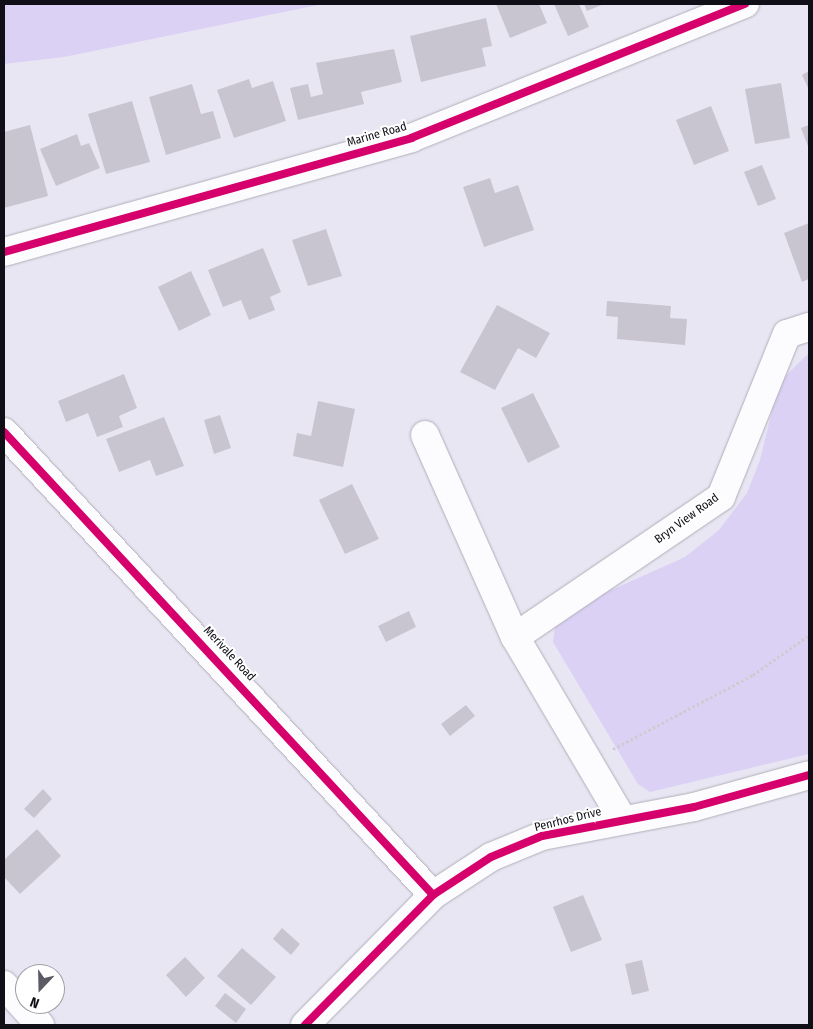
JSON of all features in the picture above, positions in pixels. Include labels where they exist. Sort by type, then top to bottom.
[{"type":"street","name":"Marine Road","points":[[4,252],[411,138],[744,4]]},
{"type":"street","name":"Bryn View Road","points":[[515,637],[721,497],[787,334],[809,327]]},
{"type":"street","name":"Merivale Road","points":[[4,432],[433,895]]},
{"type":"street","points":[[425,435],[515,637],[622,819]]},
{"type":"street","name":"Penrhos Drive","points":[[305,1025],[433,895],[491,857],[542,836],[622,819],[694,807],[809,774]]},
{"type":"street","points":[[4,985],[40,1025]]},
{"type":"path","points":[[589,762],[753,675],[809,635]]},
{"type":"shaded area","points":[[4,4],[323,4],[64,57],[4,64]]},
{"type":"shaded area","points":[[809,353],[809,754],[650,792],[638,784],[553,642],[556,619],[569,609],[685,557],[719,530],[747,493],[760,460],[779,382]]},
{"type":"building","points":[[496,4],[539,4],[547,23],[510,38]]},
{"type":"building","points":[[554,4],[579,4],[589,27],[568,36]]},
{"type":"building","points":[[584,4],[604,4],[587,11]]},
{"type":"building","points":[[486,18],[492,46],[482,48],[486,66],[421,82],[410,36]]},
{"type":"building","points":[[394,49],[402,82],[361,92],[364,104],[298,120],[290,88],[308,84],[311,97],[323,94],[316,63]]},
{"type":"building","points":[[809,71],[809,90],[802,75]]},
{"type":"building","points":[[249,79],[252,88],[273,81],[286,121],[234,138],[217,90]]},
{"type":"building","points":[[781,83],[790,138],[755,144],[745,89]]},
{"type":"building","points":[[192,84],[201,114],[213,111],[221,138],[166,155],[149,97]]},
{"type":"building","points":[[132,101],[150,162],[106,174],[88,114]]},
{"type":"building","points":[[711,106],[729,151],[694,165],[676,120]]},
{"type":"building","points":[[30,125],[48,196],[4,208],[4,132]]},
{"type":"building","points":[[809,125],[809,149],[801,128]]},
{"type":"building","points":[[77,134],[81,146],[89,143],[100,168],[56,186],[40,149]]},
{"type":"building","points":[[762,165],[776,199],[758,206],[744,172]]},
{"type":"building","points":[[490,178],[495,193],[518,185],[534,230],[484,247],[463,187]]},
{"type":"building","points":[[809,223],[809,279],[802,282],[784,233]]},
{"type":"building","points":[[326,229],[342,276],[308,286],[292,240]]},
{"type":"building","points":[[263,248],[281,292],[270,297],[275,310],[249,320],[241,300],[223,307],[208,270]]},
{"type":"building","points":[[191,271],[211,315],[179,331],[158,287]]},
{"type":"building","points":[[607,301],[671,306],[670,318],[687,319],[685,345],[617,339],[618,317],[606,316]]},
{"type":"building","points":[[497,305],[550,333],[536,358],[518,348],[495,390],[460,372]]},
{"type":"building","points":[[124,374],[137,408],[119,416],[123,427],[97,437],[88,413],[66,422],[58,401]]},
{"type":"building","points":[[533,393],[560,447],[528,463],[501,408]]},
{"type":"building","points":[[318,401],[355,409],[343,467],[293,456],[297,433],[311,436]]},
{"type":"building","points":[[220,415],[231,448],[214,454],[204,420]]},
{"type":"building","points":[[164,417],[184,466],[156,476],[150,460],[119,472],[106,439]]},
{"type":"building","points":[[352,484],[379,539],[345,554],[319,500]]},
{"type":"building","points":[[409,611],[416,627],[386,642],[378,626]]},
{"type":"building","points":[[466,705],[475,716],[450,736],[441,724]]},
{"type":"building","points":[[43,789],[52,799],[34,818],[24,809]]},
{"type":"building","points":[[37,829],[61,856],[20,894],[4,877],[4,860]]},
{"type":"building","points":[[583,895],[602,940],[571,952],[553,907]]},
{"type":"building","points":[[282,928],[300,944],[291,955],[273,939]]},
{"type":"building","points":[[242,948],[276,977],[251,1005],[217,976]]},
{"type":"building","points":[[185,957],[205,978],[186,997],[166,975]]},
{"type":"building","points":[[642,960],[649,991],[632,995],[625,964]]},
{"type":"building","points":[[225,993],[246,1009],[236,1023],[215,1006]]},
{"type":"cycle path","points":[[4,252],[411,138],[745,4]]},
{"type":"cycle path","points":[[4,432],[433,895]]},
{"type":"cycle path","points":[[305,1025],[433,895],[491,857],[542,836],[694,807],[809,775]]}]
